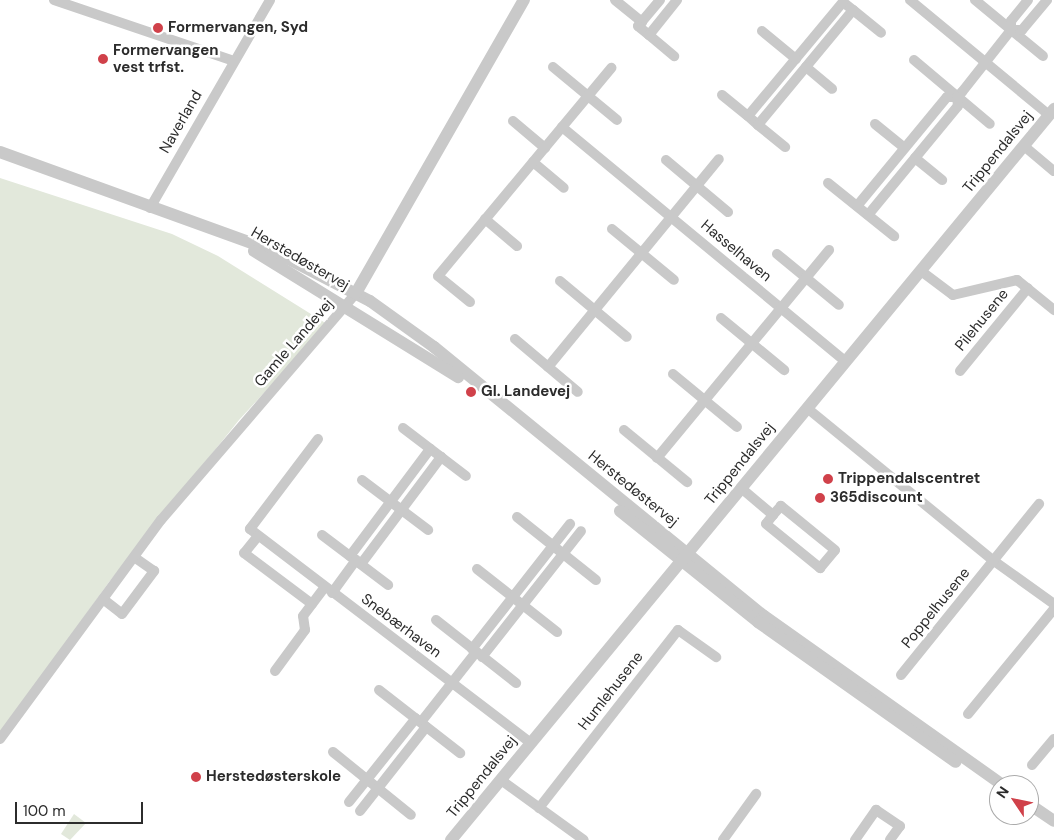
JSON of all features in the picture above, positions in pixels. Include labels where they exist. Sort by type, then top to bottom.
[{"type":"street","points":[[54,0],[234,61]]},
{"type":"street","name":"Naverland","points":[[150,208],[270,0]]},
{"type":"street","name":"Gamle Landevej","points":[[0,740],[134,557],[208,463],[347,306],[524,0]]},
{"type":"street","points":[[615,0],[642,22]]},
{"type":"street","points":[[660,0],[638,26],[674,56]]},
{"type":"street","points":[[648,35],[678,0]]},
{"type":"street","points":[[910,0],[986,62],[1052,112]]},
{"type":"street","points":[[974,0],[1043,56]]},
{"type":"street","points":[[868,215],[958,106],[958,97],[1011,30],[1011,20],[1028,0]]},
{"type":"street","points":[[1011,30],[1022,30],[1047,0]]},
{"type":"street","points":[[848,3],[881,32]]},
{"type":"street","points":[[748,116],[796,59],[848,3]]},
{"type":"street","points":[[758,125],[806,67],[848,3]]},
{"type":"street","points":[[762,31],[796,59]]},
{"type":"street","points":[[914,60],[990,124]]},
{"type":"street","points":[[553,67],[617,120]]},
{"type":"street","points":[[806,67],[832,89]]},
{"type":"street","points":[[470,302],[438,276],[611,68]]},
{"type":"street","points":[[722,95],[785,147]]},
{"type":"street","points":[[857,206],[947,96],[958,97]]},
{"type":"street","name":"Trippendalsvej","points":[[451,840],[504,782],[531,743],[684,558],[745,492],[810,411],[844,361],[926,274],[1028,149],[1052,112]]},
{"type":"street","points":[[513,121],[545,148]]},
{"type":"street","points":[[876,124],[905,148]]},
{"type":"street","name":"Hasselhaven","points":[[562,128],[844,361]]},
{"type":"street","points":[[1028,149],[1050,168]]},
{"type":"street","name":"Herstedøstervej","points":[[0,152],[232,239],[273,251],[356,293],[426,341],[684,558],[989,775]]},
{"type":"street","points":[[915,158],[942,180]]},
{"type":"street","points":[[548,367],[719,159]]},
{"type":"street","name":"Hasselhaven","points":[[666,160],[728,212]]},
{"type":"street","points":[[533,162],[564,188]]},
{"type":"street","points":[[828,183],[894,236]]},
{"type":"street","points":[[485,219],[517,246]]},
{"type":"street","points":[[612,229],[674,280]]},
{"type":"street","name":"Herstedøstervej","points":[[232,239],[347,306],[454,374],[815,665],[989,786]]},
{"type":"street","points":[[658,458],[829,250]]},
{"type":"street","name":"Hasselhaven","points":[[777,254],[840,305]]},
{"type":"street","name":"Pilehusene","points":[[926,274],[942,288],[957,295],[1011,280],[1028,288],[1054,310]]},
{"type":"street","points":[[560,281],[627,337]]},
{"type":"street","name":"Pilehusene","points":[[960,371],[1028,288]]},
{"type":"street","points":[[721,318],[784,370]]},
{"type":"street","points":[[514,339],[578,392]]},
{"type":"street","points":[[673,374],[737,427]]},
{"type":"street","points":[[810,411],[994,561],[1054,604]]},
{"type":"street","points":[[403,428],[466,476]]},
{"type":"street","points":[[624,430],[687,482]]},
{"type":"street","points":[[312,604],[244,553],[258,536],[250,529],[318,439]]},
{"type":"street","points":[[356,560],[390,502],[430,449]]},
{"type":"street","points":[[275,671],[305,630],[303,616],[312,604],[328,590],[402,510],[441,457]]},
{"type":"street","points":[[362,480],[428,530]]},
{"type":"street","points":[[745,492],[770,512]]},
{"type":"street","name":"Poppelhusene","points":[[902,675],[1039,504]]},
{"type":"street","points":[[781,506],[835,550],[820,568],[766,524],[770,512],[781,506]]},
{"type":"street","points":[[516,517],[596,580]]},
{"type":"street","points":[[477,652],[513,597],[570,524]]},
{"type":"street","points":[[349,802],[421,722],[477,652],[523,605],[581,531]]},
{"type":"street","name":"Snebærhaven","points":[[322,535],[388,584]]},
{"type":"street","name":"Snebærhaven","points":[[258,536],[531,743]]},
{"type":"street","points":[[103,599],[122,614],[154,571],[134,557]]},
{"type":"street","points":[[477,569],[557,632]]},
{"type":"street","points":[[968,714],[1054,609]]},
{"type":"street","name":"Snebærhaven","points":[[436,620],[516,683]]},
{"type":"street","name":"Humlehusene","points":[[539,808],[678,630],[716,657]]},
{"type":"street","points":[[379,690],[460,753]]},
{"type":"street","points":[[360,810],[378,788],[421,722]]},
{"type":"street","points":[[1032,765],[1054,739]]},
{"type":"street","points":[[333,752],[412,815]]},
{"type":"street","points":[[504,782],[584,840]]},
{"type":"street","points":[[723,840],[756,794]]},
{"type":"street","points":[[855,840],[876,810],[900,826],[890,840]]},
{"type":"street","points":[[1039,811],[1054,821]]},
{"type":"street","points":[[1039,820],[1054,831]]},
{"type":"shaded area","points":[[0,178],[172,234],[218,256],[327,324],[239,420],[109,582],[0,735]]},
{"type":"shaded area","points":[[74,814],[86,823],[70,840],[61,834]]},
{"type":"place","name":"Formervangen, Syd","points":[[158,28]]},
{"type":"place","name":"Formervangen vest trfst.","points":[[103,59]]},
{"type":"place","name":"Gl. Landevej","points":[[471,392]]},
{"type":"place","name":"Trippendalscentret","points":[[828,479]]},
{"type":"place","name":"365discount","points":[[820,498]]},
{"type":"place","name":"Herstedøsterskole","points":[[196,777]]}]
